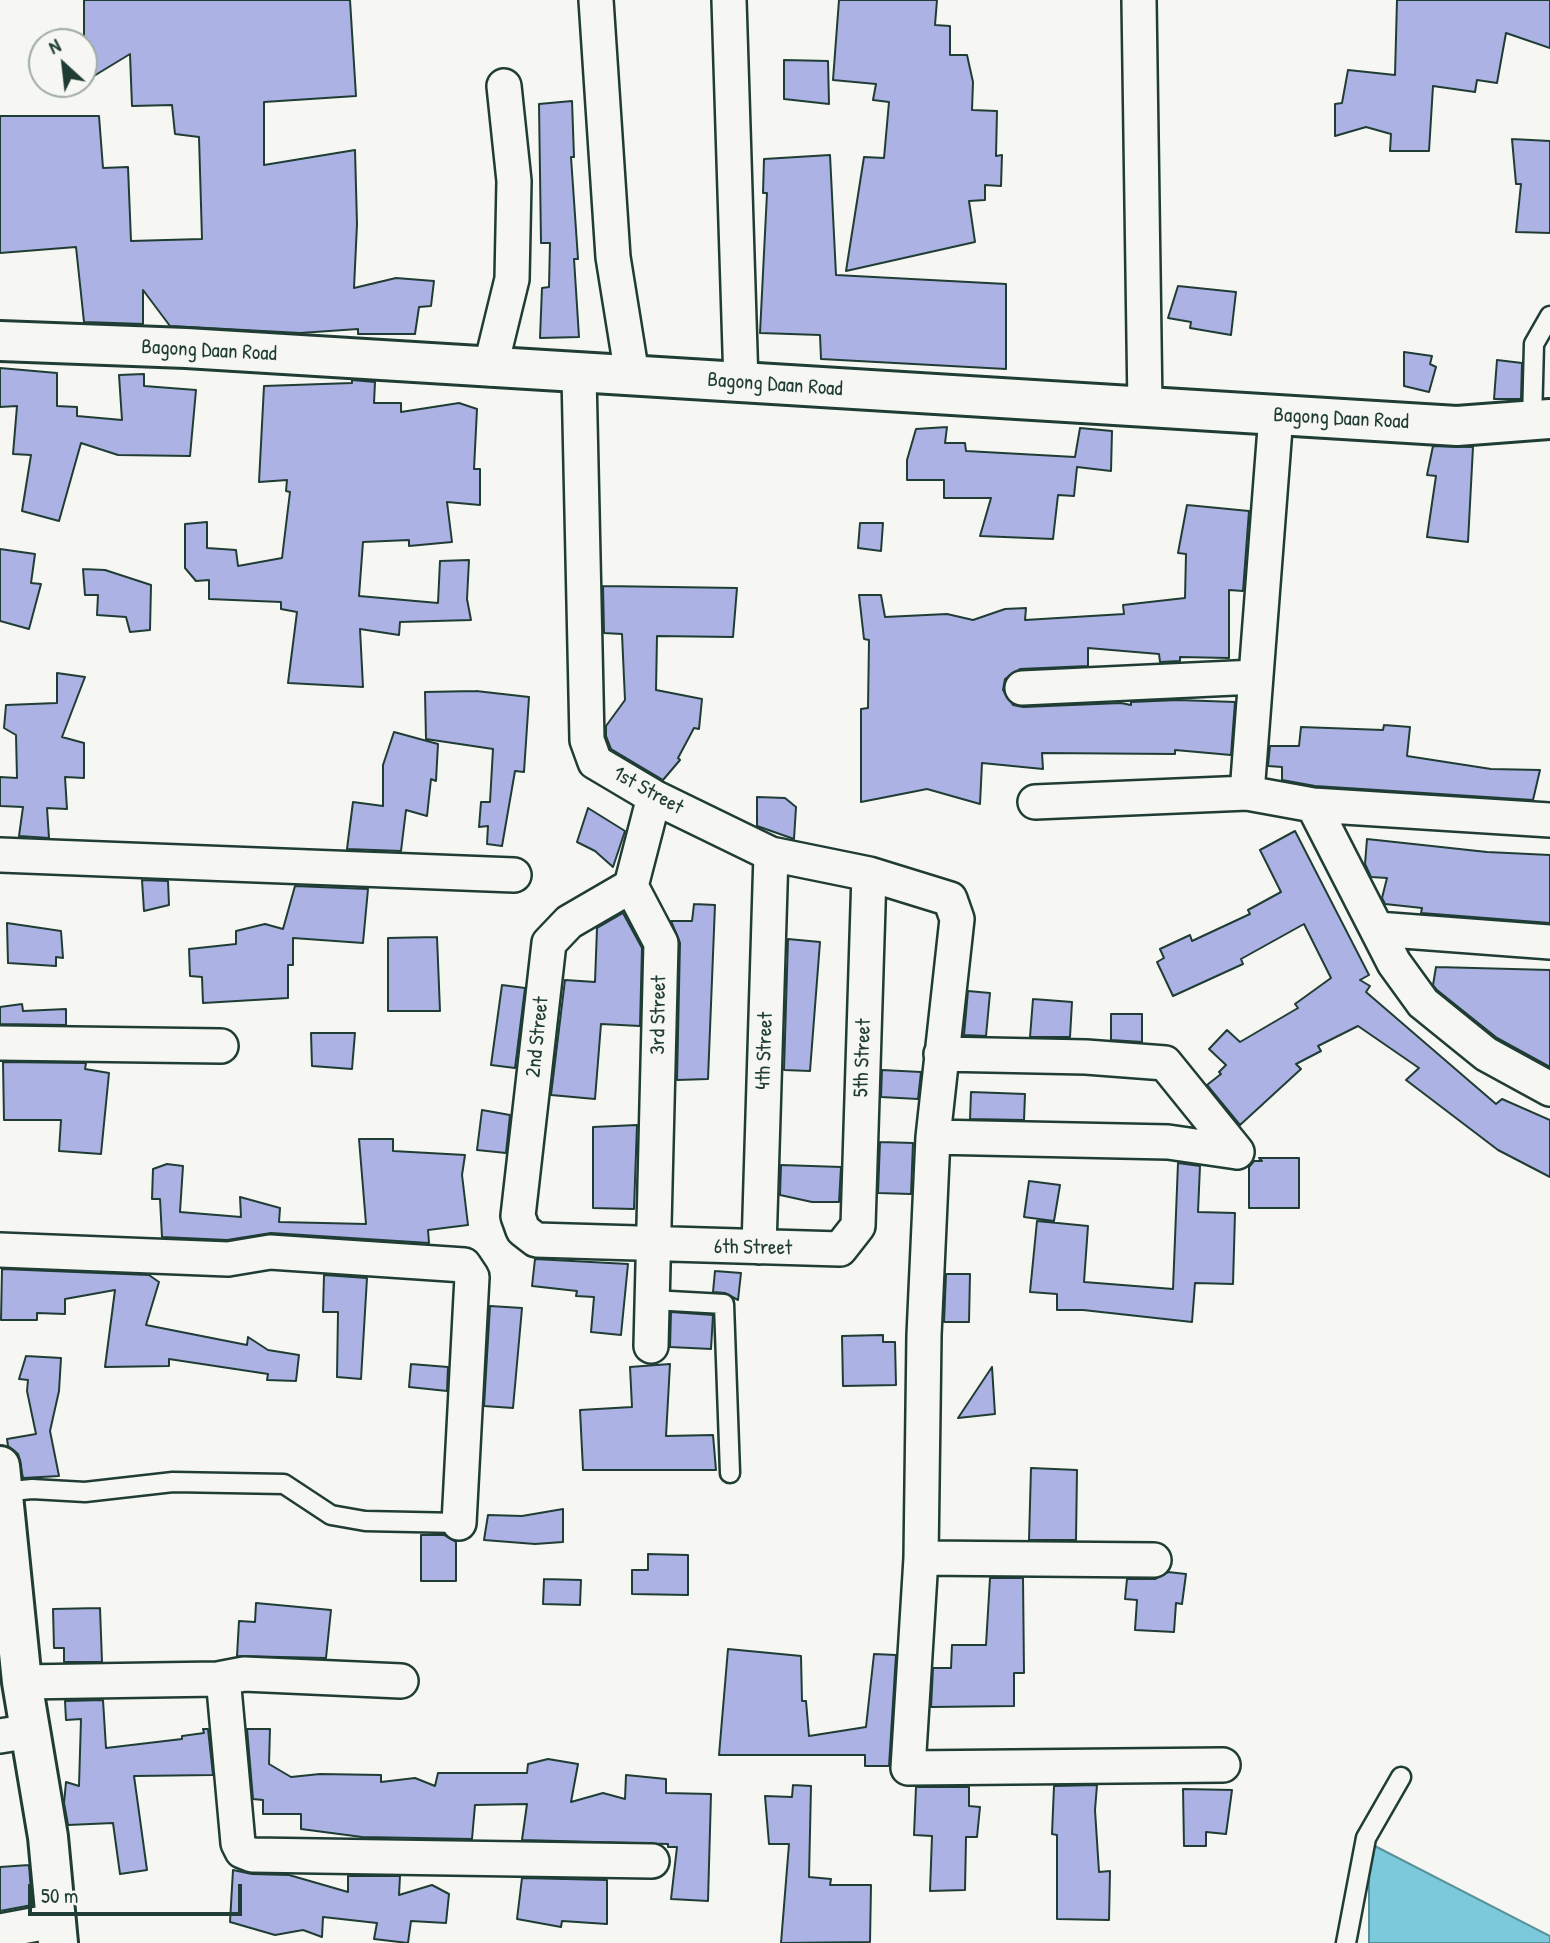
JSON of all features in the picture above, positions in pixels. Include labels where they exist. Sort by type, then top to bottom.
[{"type":"street","points":[[596,0],[613,257],[632,374]]},
{"type":"street","points":[[729,0],[741,383]]},
{"type":"street","points":[[1139,0],[1145,407]]},
{"type":"street","points":[[490,369],[512,279],[514,181],[504,86]]},
{"type":"street","name":"Bagong Daan Road","points":[[0,341],[186,348],[579,375],[632,374],[741,383],[1457,426],[1541,420]]},
{"type":"street","name":"1st Street","points":[[579,375],[587,740],[595,762],[654,797],[771,854],[869,874],[950,899],[957,919],[941,1054]]},
{"type":"street","points":[[1247,793],[1276,415]]},
{"type":"street","points":[[1022,688],[1255,677]]},
{"type":"street","points":[[1035,802],[1247,793],[1313,806],[1550,820]]},
{"type":"street","points":[[631,886],[654,797]]},
{"type":"street","points":[[1313,806],[1394,963],[1423,1003],[1486,1054],[1550,1089]]},
{"type":"street","name":"4th Street","points":[[759,1247],[771,854]]},
{"type":"street","points":[[0,855],[514,875]]},
{"type":"street","name":"5th Street","points":[[850,1240],[858,1226],[869,874]]},
{"type":"street","name":"2nd Street","points":[[523,1230],[518,1216],[548,943],[569,922],[631,886]]},
{"type":"street","name":"3rd Street","points":[[631,886],[661,943],[654,1244]]},
{"type":"street","points":[[1377,929],[1550,942]]},
{"type":"street","points":[[0,1043],[221,1046]]},
{"type":"street","points":[[933,1137],[1168,1142],[1237,1152],[1165,1063],[1086,1057],[941,1054],[933,1137],[924,1335],[921,1558],[908,1768],[1223,1765]]},
{"type":"street","name":"6th Street","points":[[523,1230],[536,1240],[654,1244],[840,1249],[850,1240]]},
{"type":"street","points":[[651,1346],[654,1244]]},
{"type":"street","points":[[0,1250],[228,1259],[270,1252],[464,1265],[472,1277],[458,1523]]},
{"type":"street","points":[[0,1931],[56,1932],[48,1837],[15,1733],[22,1682],[1,1479]]},
{"type":"street","points":[[921,1558],[1154,1560]]},
{"type":"street","points":[[22,1682],[218,1679],[244,1674],[401,1681]]},
{"type":"street","points":[[218,1679],[224,1688],[238,1843],[242,1851],[265,1855],[652,1861]]},
{"type":"lane","points":[[1541,420],[1534,344],[1550,316]]},
{"type":"lane","points":[[652,1300],[724,1304],[730,1473]]},
{"type":"lane","points":[[1,1479],[32,1489],[85,1492],[173,1482],[284,1484],[331,1515],[365,1521],[458,1523]]},
{"type":"lane","points":[[1346,1943],[1366,1838],[1401,1777]]},
{"type":"water","points":[[1369,1843],[1550,1936],[1550,1943],[1369,1943]]},
{"type":"building","points":[[84,0],[350,0],[356,96],[264,102],[264,165],[355,150],[357,224],[354,288],[396,278],[434,281],[431,306],[419,307],[415,334],[358,334],[358,329],[300,333],[170,326],[143,290],[143,324],[84,322],[76,247],[0,253],[0,116],[99,116],[103,168],[128,167],[131,241],[202,239],[199,137],[175,134],[172,105],[132,106],[130,54],[98,73],[98,28],[84,28]]},
{"type":"building","points":[[839,0],[937,0],[935,25],[950,26],[950,55],[967,55],[973,82],[972,110],[997,111],[996,156],[1002,155],[1001,186],[985,185],[985,200],[969,201],[975,242],[846,271],[864,157],[884,158],[889,102],[873,100],[876,84],[833,80]]},
{"type":"building","points":[[1397,0],[1550,0],[1550,48],[1506,33],[1497,83],[1477,80],[1475,92],[1433,86],[1429,151],[1390,151],[1391,134],[1366,127],[1335,136],[1335,104],[1342,103],[1348,70],[1395,75]]},
{"type":"building","points":[[784,60],[828,61],[829,104],[784,99]]},
{"type":"building","points":[[572,101],[574,157],[571,157],[578,259],[574,259],[579,337],[540,338],[542,288],[549,287],[550,243],[541,243],[539,104]]},
{"type":"building","points":[[1512,139],[1550,141],[1550,233],[1516,232],[1521,184],[1516,184]]},
{"type":"building","points":[[830,155],[836,275],[1006,284],[1006,369],[821,359],[820,335],[760,333],[767,193],[763,193],[764,159]]},
{"type":"building","points":[[1178,286],[1236,292],[1231,335],[1190,328],[1191,322],[1168,318]]},
{"type":"building","points":[[1404,352],[1432,356],[1430,364],[1436,367],[1429,392],[1404,386]]},
{"type":"building","points":[[1497,360],[1522,363],[1521,399],[1494,399]]},
{"type":"building","points":[[0,368],[57,373],[57,406],[77,407],[77,416],[122,420],[119,375],[144,374],[144,386],[196,390],[190,456],[118,455],[81,443],[59,521],[22,511],[31,455],[13,454],[17,406],[0,407]]},
{"type":"building","points":[[352,380],[375,382],[374,403],[401,403],[401,412],[459,403],[477,409],[474,469],[480,469],[480,505],[447,502],[452,542],[409,546],[409,540],[363,542],[359,596],[438,603],[440,561],[469,560],[467,599],[471,620],[400,622],[399,635],[360,629],[363,687],[288,683],[297,612],[281,609],[281,602],[209,599],[209,580],[196,581],[185,568],[185,524],[207,522],[207,548],[236,550],[238,566],[282,558],[290,492],[286,491],[287,480],[259,482],[264,386],[352,383]]},
{"type":"building","points":[[947,427],[945,443],[965,443],[966,451],[1075,457],[1080,428],[1112,431],[1111,471],[1077,467],[1074,496],[1058,495],[1053,539],[980,536],[991,498],[944,498],[944,480],[907,480],[907,460],[916,429]]},
{"type":"building","points":[[1433,446],[1473,447],[1468,542],[1427,537],[1436,476],[1427,475]]},
{"type":"building","points":[[1187,505],[1249,511],[1243,591],[1229,590],[1229,658],[1180,657],[1180,661],[1160,662],[1159,654],[1088,648],[1088,666],[1020,669],[1005,679],[1003,690],[1013,705],[1023,707],[1121,703],[1131,705],[1131,702],[1178,700],[1235,702],[1231,755],[1175,750],[1175,754],[1042,753],[1043,769],[982,763],[980,804],[927,789],[861,802],[861,709],[868,708],[869,640],[864,639],[859,595],[881,595],[885,617],[947,614],[973,620],[1005,609],[1026,608],[1025,620],[1124,614],[1123,605],[1185,598],[1186,554],[1178,553]]},
{"type":"building","points":[[860,523],[883,523],[881,551],[858,548]]},
{"type":"building","points":[[0,549],[35,554],[31,583],[41,584],[29,629],[0,621]]},
{"type":"building","points":[[83,569],[105,570],[151,585],[150,630],[130,632],[126,617],[97,615],[98,595],[85,595]]},
{"type":"building","points":[[603,586],[737,588],[733,637],[657,636],[656,690],[702,699],[699,729],[694,728],[678,758],[680,760],[663,780],[611,749],[606,736],[606,726],[625,700],[622,634],[604,633]]},
{"type":"building","points":[[57,673],[85,677],[62,737],[84,743],[84,778],[65,777],[67,809],[47,808],[49,838],[19,836],[23,807],[0,806],[0,777],[17,778],[16,735],[4,728],[6,705],[57,703]]},
{"type":"building","points":[[476,691],[529,697],[524,772],[515,771],[502,846],[487,844],[488,826],[479,827],[481,802],[490,802],[493,749],[426,739],[425,692]]},
{"type":"building","points":[[1384,725],[1410,727],[1407,756],[1491,769],[1540,770],[1533,800],[1315,786],[1282,780],[1282,767],[1268,766],[1270,746],[1299,746],[1301,727],[1383,730]]},
{"type":"building","points":[[394,732],[438,744],[436,781],[431,779],[427,816],[406,810],[401,851],[347,849],[353,802],[383,806],[383,765]]},
{"type":"building","points":[[757,797],[785,798],[796,807],[794,839],[757,826]]},
{"type":"building","points":[[588,808],[625,831],[613,867],[595,851],[577,842]]},
{"type":"building","points":[[1295,831],[1369,975],[1360,980],[1370,986],[1366,992],[1496,1104],[1502,1099],[1550,1120],[1550,1177],[1498,1150],[1406,1080],[1419,1068],[1358,1026],[1318,1046],[1321,1051],[1296,1064],[1301,1069],[1240,1125],[1207,1085],[1221,1074],[1219,1072],[1226,1065],[1209,1049],[1227,1030],[1240,1042],[1298,1008],[1295,1004],[1331,978],[1304,924],[1241,959],[1243,964],[1173,996],[1157,962],[1164,958],[1160,949],[1190,935],[1192,941],[1250,914],[1248,910],[1281,892],[1260,850]]},
{"type":"building","points":[[1367,839],[1487,852],[1550,855],[1550,923],[1421,913],[1422,908],[1385,904],[1382,898],[1387,878],[1371,877],[1365,864]]},
{"type":"building","points":[[142,880],[168,881],[169,905],[144,911]]},
{"type":"building","points":[[295,886],[368,889],[363,943],[293,938],[293,965],[288,965],[288,998],[203,1003],[202,977],[190,976],[189,949],[236,944],[236,931],[265,924],[283,929]]},
{"type":"building","points":[[694,904],[715,905],[708,1079],[677,1080],[680,943],[671,921],[692,921]]},
{"type":"building","points":[[623,913],[642,948],[640,1026],[601,1024],[595,1099],[551,1095],[565,980],[595,982],[597,928]]},
{"type":"building","points":[[7,923],[61,931],[63,958],[56,957],[56,966],[8,963]]},
{"type":"building","points":[[437,937],[440,1011],[388,1011],[388,938]]},
{"type":"building","points":[[788,939],[820,942],[810,1071],[784,1070]]},
{"type":"building","points":[[1436,967],[1550,970],[1550,1067],[1497,1038],[1437,990],[1433,985]]},
{"type":"building","points":[[502,985],[525,988],[515,1068],[491,1065]]},
{"type":"building","points":[[968,991],[990,993],[986,1036],[964,1035]]},
{"type":"building","points":[[1033,999],[1072,1002],[1070,1037],[1030,1037]]},
{"type":"building","points":[[22,1004],[23,1011],[66,1009],[66,1025],[0,1024],[0,1007]]},
{"type":"building","points":[[1111,1014],[1142,1014],[1142,1042],[1111,1040]]},
{"type":"building","points":[[311,1033],[355,1033],[352,1069],[312,1066]]},
{"type":"building","points":[[3,1062],[86,1063],[85,1069],[109,1073],[101,1154],[59,1151],[61,1120],[4,1120]]},
{"type":"building","points":[[882,1070],[921,1072],[918,1099],[881,1097]]},
{"type":"building","points":[[971,1092],[1025,1094],[1024,1120],[970,1119]]},
{"type":"building","points":[[482,1110],[510,1115],[506,1153],[477,1150]]},
{"type":"building","points":[[637,1125],[634,1209],[593,1208],[593,1127]]},
{"type":"building","points":[[359,1139],[393,1139],[393,1151],[465,1155],[462,1175],[468,1225],[428,1230],[429,1243],[271,1233],[227,1240],[162,1237],[160,1199],[152,1199],[153,1169],[167,1164],[183,1166],[180,1212],[241,1217],[240,1197],[280,1208],[279,1222],[366,1224]]},
{"type":"building","points":[[880,1142],[913,1143],[911,1194],[878,1193]]},
{"type":"building","points":[[1259,1158],[1299,1158],[1299,1208],[1249,1208],[1249,1167],[1254,1161],[1262,1161]]},
{"type":"building","points":[[1178,1163],[1200,1166],[1198,1212],[1235,1213],[1233,1284],[1195,1283],[1192,1322],[1083,1310],[1057,1310],[1057,1294],[1030,1292],[1037,1221],[1088,1226],[1084,1282],[1173,1289]]},
{"type":"building","points":[[781,1165],[841,1167],[839,1202],[812,1202],[780,1195]]},
{"type":"building","points":[[1029,1181],[1060,1185],[1054,1221],[1024,1217]]},
{"type":"building","points":[[535,1259],[628,1264],[621,1335],[591,1332],[594,1297],[576,1296],[577,1291],[532,1286]]},
{"type":"building","points":[[2,1269],[149,1275],[159,1282],[146,1325],[247,1345],[248,1337],[268,1350],[299,1355],[296,1381],[267,1380],[268,1374],[169,1359],[169,1366],[105,1367],[115,1290],[65,1299],[65,1314],[37,1313],[37,1320],[1,1320]]},
{"type":"building","points":[[715,1271],[741,1273],[738,1300],[725,1293],[713,1292]]},
{"type":"building","points":[[946,1274],[970,1274],[969,1322],[944,1322]]},
{"type":"building","points":[[324,1275],[367,1278],[361,1379],[337,1377],[338,1312],[323,1312]]},
{"type":"building","points":[[490,1306],[522,1308],[513,1408],[484,1406]]},
{"type":"building","points":[[671,1312],[713,1315],[711,1349],[670,1347]]},
{"type":"building","points":[[883,1335],[883,1342],[895,1342],[896,1385],[843,1386],[842,1336]]},
{"type":"building","points":[[26,1356],[61,1358],[59,1391],[50,1431],[59,1476],[23,1478],[18,1454],[8,1446],[7,1439],[36,1434],[27,1391],[28,1380],[19,1379]]},
{"type":"building","points":[[411,1364],[448,1367],[447,1391],[409,1387]]},
{"type":"building","points":[[670,1364],[666,1436],[713,1435],[716,1470],[583,1470],[580,1410],[632,1407],[630,1367]]},
{"type":"building","points":[[992,1367],[995,1414],[958,1418]]},
{"type":"building","points":[[1031,1468],[1077,1470],[1076,1540],[1029,1540]]},
{"type":"building","points":[[563,1509],[563,1542],[535,1544],[484,1540],[488,1515],[522,1516]]},
{"type":"building","points":[[421,1535],[444,1535],[456,1542],[456,1581],[421,1581]]},
{"type":"building","points":[[648,1554],[688,1555],[688,1595],[632,1594],[632,1570],[648,1570]]},
{"type":"building","points":[[1168,1572],[1186,1574],[1182,1604],[1176,1603],[1174,1632],[1135,1630],[1137,1600],[1125,1599],[1127,1579],[1155,1579]]},
{"type":"building","points":[[990,1578],[1023,1578],[1024,1673],[1014,1673],[1014,1706],[931,1707],[933,1668],[951,1668],[952,1645],[986,1645]]},
{"type":"building","points":[[544,1579],[581,1580],[580,1605],[543,1604]]},
{"type":"building","points":[[256,1603],[331,1610],[326,1658],[237,1656],[239,1621],[255,1622]]},
{"type":"building","points":[[100,1608],[102,1662],[64,1662],[64,1648],[54,1648],[53,1609]]},
{"type":"building","points":[[728,1649],[801,1656],[802,1701],[806,1701],[809,1736],[866,1727],[874,1654],[896,1655],[889,1766],[865,1766],[865,1755],[719,1755]]},
{"type":"building","points":[[103,1700],[106,1748],[182,1739],[182,1736],[204,1733],[203,1729],[208,1729],[213,1775],[134,1776],[147,1870],[120,1874],[113,1823],[68,1825],[64,1803],[66,1782],[79,1786],[81,1719],[66,1720],[65,1701]]},
{"type":"building","points":[[247,1729],[270,1729],[269,1764],[291,1777],[320,1774],[381,1775],[381,1782],[415,1778],[435,1786],[438,1773],[527,1773],[528,1764],[548,1759],[578,1764],[571,1802],[603,1793],[625,1799],[626,1775],[666,1779],[666,1793],[711,1794],[708,1901],[671,1899],[677,1847],[668,1847],[668,1844],[522,1840],[527,1804],[475,1805],[472,1839],[362,1837],[301,1829],[301,1814],[263,1814],[263,1800],[253,1799]]},
{"type":"building","points":[[793,1785],[811,1786],[809,1877],[831,1879],[830,1885],[871,1885],[870,1942],[781,1943],[789,1844],[769,1844],[765,1796],[792,1797]]},
{"type":"building","points":[[1097,1785],[1095,1810],[1099,1872],[1110,1871],[1109,1920],[1057,1919],[1057,1835],[1052,1834],[1054,1786]]},
{"type":"building","points":[[916,1787],[969,1787],[969,1806],[980,1807],[977,1837],[966,1837],[965,1890],[930,1891],[932,1836],[914,1835]]},
{"type":"building","points":[[1183,1789],[1232,1790],[1226,1834],[1206,1832],[1206,1846],[1184,1846]]},
{"type":"building","points":[[29,1865],[32,1905],[0,1911],[0,1867]]},
{"type":"building","points":[[233,1870],[252,1874],[289,1875],[348,1892],[348,1876],[400,1876],[399,1895],[432,1885],[449,1894],[446,1923],[411,1921],[408,1943],[374,1939],[377,1923],[323,1917],[322,1937],[303,1930],[275,1935],[230,1922]]},
{"type":"building","points":[[522,1878],[607,1880],[607,1924],[562,1921],[561,1927],[517,1919]]}]
